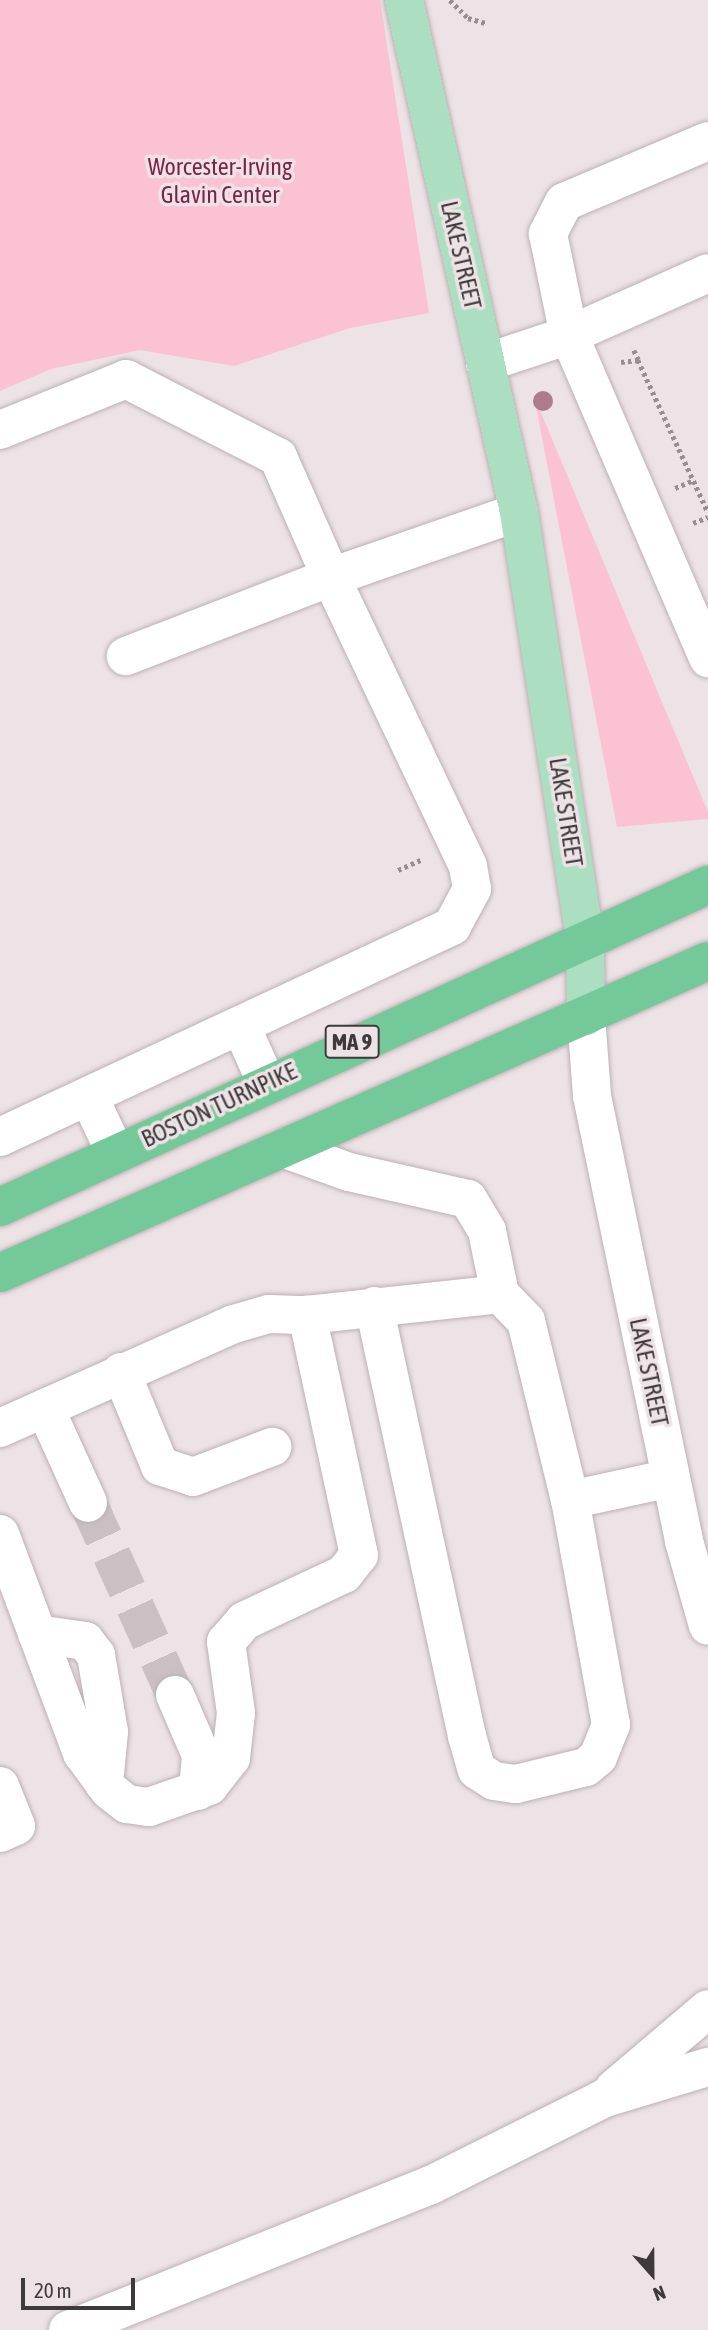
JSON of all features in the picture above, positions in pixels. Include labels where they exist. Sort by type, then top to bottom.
[{"type":"highway","name":"BOSTON TURNPIKE","points":[[0,1207],[266,1082],[708,885]]},
{"type":"highway","points":[[0,1273],[288,1150],[708,961]]},
{"type":"main road","name":"LAKE STREET","points":[[404,0],[519,512],[585,939],[586,1016]]},
{"type":"street","points":[[708,141],[564,202],[548,234],[569,335],[708,658]]},
{"type":"street","points":[[485,363],[569,335],[708,273]]},
{"type":"street","points":[[0,430],[126,379],[177,400],[278,457],[331,577],[468,866],[472,889],[465,908],[452,926],[0,1137]]},
{"type":"street","points":[[126,656],[331,577],[519,512]]},
{"type":"street","name":"LAKE STREET","points":[[586,1016],[592,1096],[671,1478],[702,1575],[708,1626]]},
{"type":"street","points":[[241,1026],[266,1082]]},
{"type":"street","points":[[89,1097],[116,1154]]},
{"type":"street","points":[[288,1150],[348,1172],[468,1199],[487,1231],[499,1294],[526,1321],[570,1500],[611,1725],[598,1756],[586,1767],[516,1784],[494,1780],[477,1770],[467,1736],[374,1306]]},
{"type":"street","points":[[0,1428],[234,1324],[269,1314],[307,1315],[499,1294]]},
{"type":"street","points":[[0,1534],[82,1753],[104,1784],[127,1804],[149,1807],[198,1791],[231,1758],[236,1738],[226,1642],[244,1621],[344,1574],[359,1555],[307,1315]]},
{"type":"street","points":[[121,1372],[160,1466],[193,1477],[272,1447]]},
{"type":"street","points":[[45,1408],[88,1503]]},
{"type":"street","points":[[570,1500],[671,1478]]},
{"type":"street","points":[[175,1695],[201,1755],[198,1791]]},
{"type":"street","points":[[0,1786],[16,1826],[0,1833]]},
{"type":"street","points":[[605,2098],[708,2010]]},
{"type":"street","points":[[68,2330],[431,2185],[605,2098],[708,2067]]},
{"type":"path","points":[[450,0],[468,18],[486,23]]},
{"type":"path","points":[[638,360],[708,512]]},
{"type":"green space","name":"Worcester-Irving Glavin Center","points":[[0,0],[380,0],[429,313],[350,328],[234,366],[140,350],[51,369],[0,391]]},
{"type":"green space","points":[[534,396],[708,812],[708,819],[617,827]]},
{"type":"tunnel","points":[[88,1503],[175,1695]]}]
